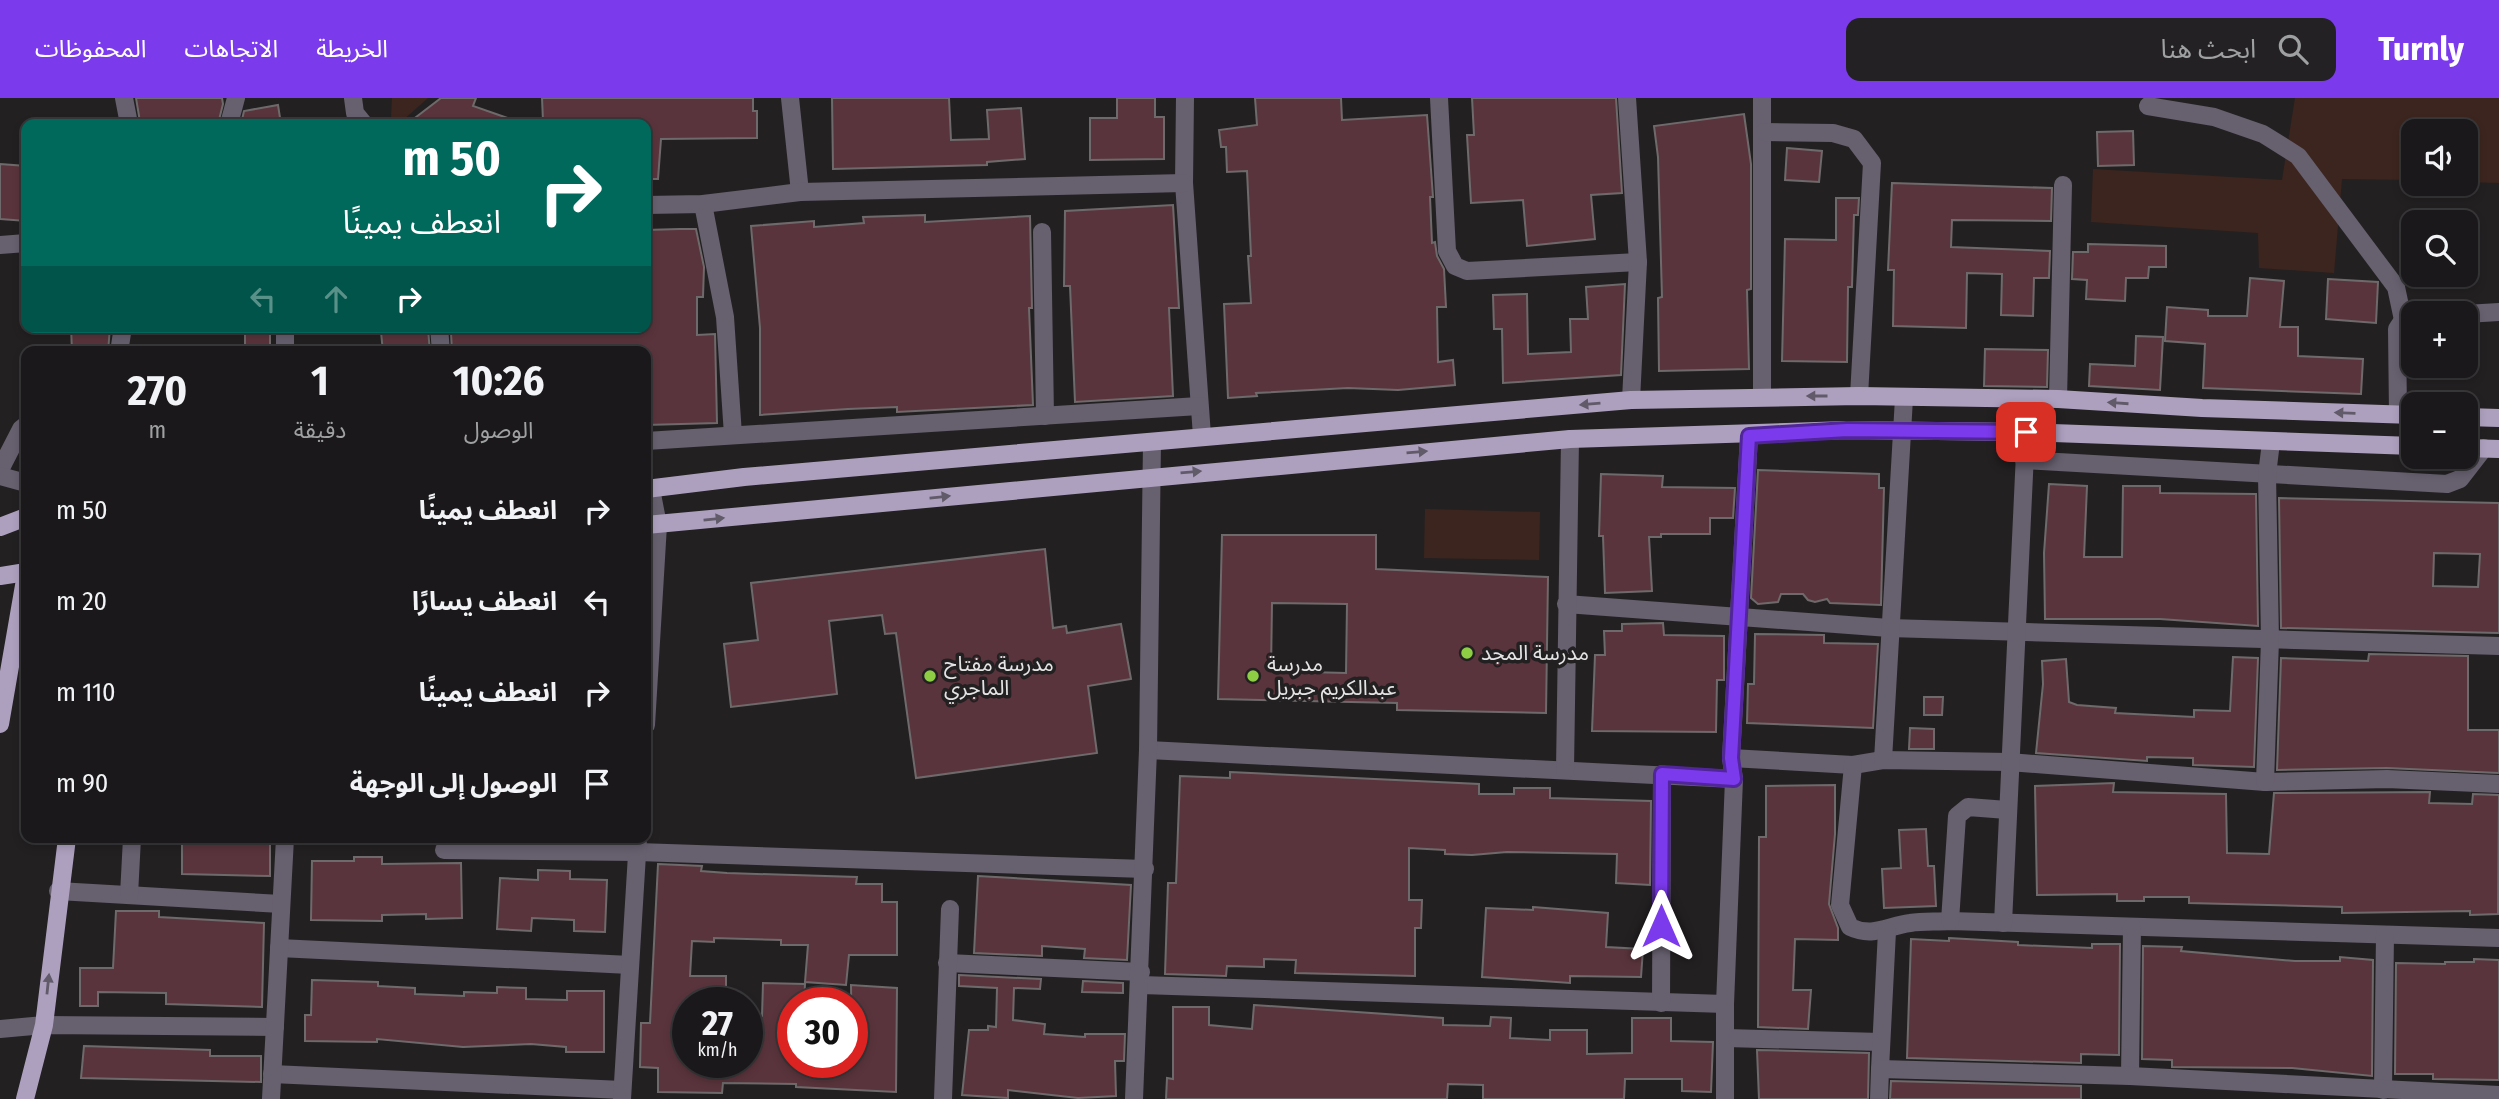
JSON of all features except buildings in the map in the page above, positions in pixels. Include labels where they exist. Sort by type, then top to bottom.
[{"type":"main road","points":[[651,489],[744,477],[1630,400],[1762,396],[2058,399],[2202,408],[2401,415]]},
{"type":"main road","points":[[2478,417],[2499,418]]},
{"type":"main road","points":[[652,525],[1570,439],[1749,436],[1847,430],[2026,432],[2401,446]]},
{"type":"main road","points":[[0,527],[21,519]]},
{"type":"main road","points":[[0,576],[21,574]]},
{"type":"main road","points":[[0,724],[21,602]]},
{"type":"main road","points":[[25,1099],[44,1025],[65,843]]},
{"type":"street","points":[[124,98],[128,119]]},
{"type":"street","points":[[230,119],[236,98]]},
{"type":"street","points":[[352,98],[355,113],[360,119]]},
{"type":"street","points":[[790,98],[800,192]]},
{"type":"street","points":[[1185,98],[1184,183],[1202,436]]},
{"type":"street","points":[[1439,98],[1447,251],[1455,267],[1467,271],[1638,262]]},
{"type":"street","points":[[1627,98],[1638,262],[1630,400]]},
{"type":"street","points":[[1762,98],[1762,396]]},
{"type":"street","points":[[2148,106],[2227,121],[2263,134],[2298,156],[2396,287],[2401,301]]},
{"type":"street","points":[[1763,132],[1843,136],[1862,146],[1872,163],[1859,396]]},
{"type":"street","points":[[651,205],[703,204],[800,192],[1184,183]]},
{"type":"street","points":[[2058,399],[2063,185]]},
{"type":"street","points":[[703,204],[726,317],[733,435]]},
{"type":"street","points":[[1042,232],[1045,416]]},
{"type":"street","points":[[0,245],[21,243]]},
{"type":"street","points":[[2478,313],[2499,312]]},
{"type":"street","points":[[2401,325],[2397,329],[2401,367]]},
{"type":"street","points":[[1883,760],[1904,398]]},
{"type":"street","points":[[651,441],[1199,406]]},
{"type":"street","points":[[0,470],[21,429]]},
{"type":"street","points":[[2003,923],[2026,432]]},
{"type":"street","points":[[1725,1099],[1725,1004],[1734,779],[1731,758],[1749,436]]},
{"type":"street","points":[[1565,770],[1570,439]]},
{"type":"street","points":[[1134,1099],[1141,978],[1148,750],[1154,476],[1152,442]]},
{"type":"street","points":[[2265,782],[2270,640],[2267,475],[2271,442]]},
{"type":"street","points":[[2024,460],[2447,484],[2460,479],[2492,449]]},
{"type":"street","points":[[0,476],[21,482]]},
{"type":"street","points":[[651,558],[652,525]]},
{"type":"street","points":[[1566,604],[1889,628],[2499,646]]},
{"type":"street","points":[[1148,750],[1734,779]]},
{"type":"street","points":[[1731,758],[1853,765],[1883,760],[2009,762],[2265,782],[2387,779],[2499,784]]},
{"type":"street","points":[[1853,765],[1840,905],[1850,928],[1860,932],[1887,931],[1908,923],[1950,921],[2499,938]]},
{"type":"street","points":[[1661,1003],[1662,774]]},
{"type":"street","points":[[1950,921],[1957,816],[1968,807],[2007,810]]},
{"type":"street","points":[[129,895],[132,843]]},
{"type":"street","points":[[271,1099],[285,843]]},
{"type":"street","points":[[444,850],[638,845],[1144,869]]},
{"type":"street","points":[[272,1074],[622,1094],[638,845]]},
{"type":"street","points":[[58,891],[281,904]]},
{"type":"street","points":[[943,1099],[950,909]]},
{"type":"street","points":[[2130,1076],[2132,927]]},
{"type":"street","points":[[1879,1099],[1887,931]]},
{"type":"street","points":[[2383,1090],[2385,935]]},
{"type":"street","points":[[279,948],[630,965]]},
{"type":"street","points":[[947,963],[1141,978],[1725,1004]]},
{"type":"street","points":[[0,1029],[44,1025],[275,1027]]},
{"type":"street","points":[[1726,1038],[1881,1042]]},
{"type":"street","points":[[1880,1069],[2130,1076],[2311,1092],[2383,1090],[2499,1095]]},
{"type":"shaded area","points":[[392,98],[428,98],[404,119],[391,119]]},
{"type":"shaded area","points":[[2295,98],[2499,98],[2499,183],[2478,182],[2478,119],[2401,119],[2401,180],[2342,179],[2334,273],[2259,268],[2258,233],[2091,222],[2093,169],[2282,180]]},
{"type":"shaded area","points":[[1425,509],[1540,512],[1539,560],[1424,558]]},
{"type":"place","name":"مدرسة المجد","points":[[1467,653]]},
{"type":"place","name":"مدرسة مفتاح الماجري","points":[[930,676]]},
{"type":"place","name":"مدرسة عبدالكريم جبريل","points":[[1253,676]]},
{"type":"route","points":[[1661,926],[1662,774],[1734,779],[1731,758],[1749,436],[1847,430],[2026,432]]}]
